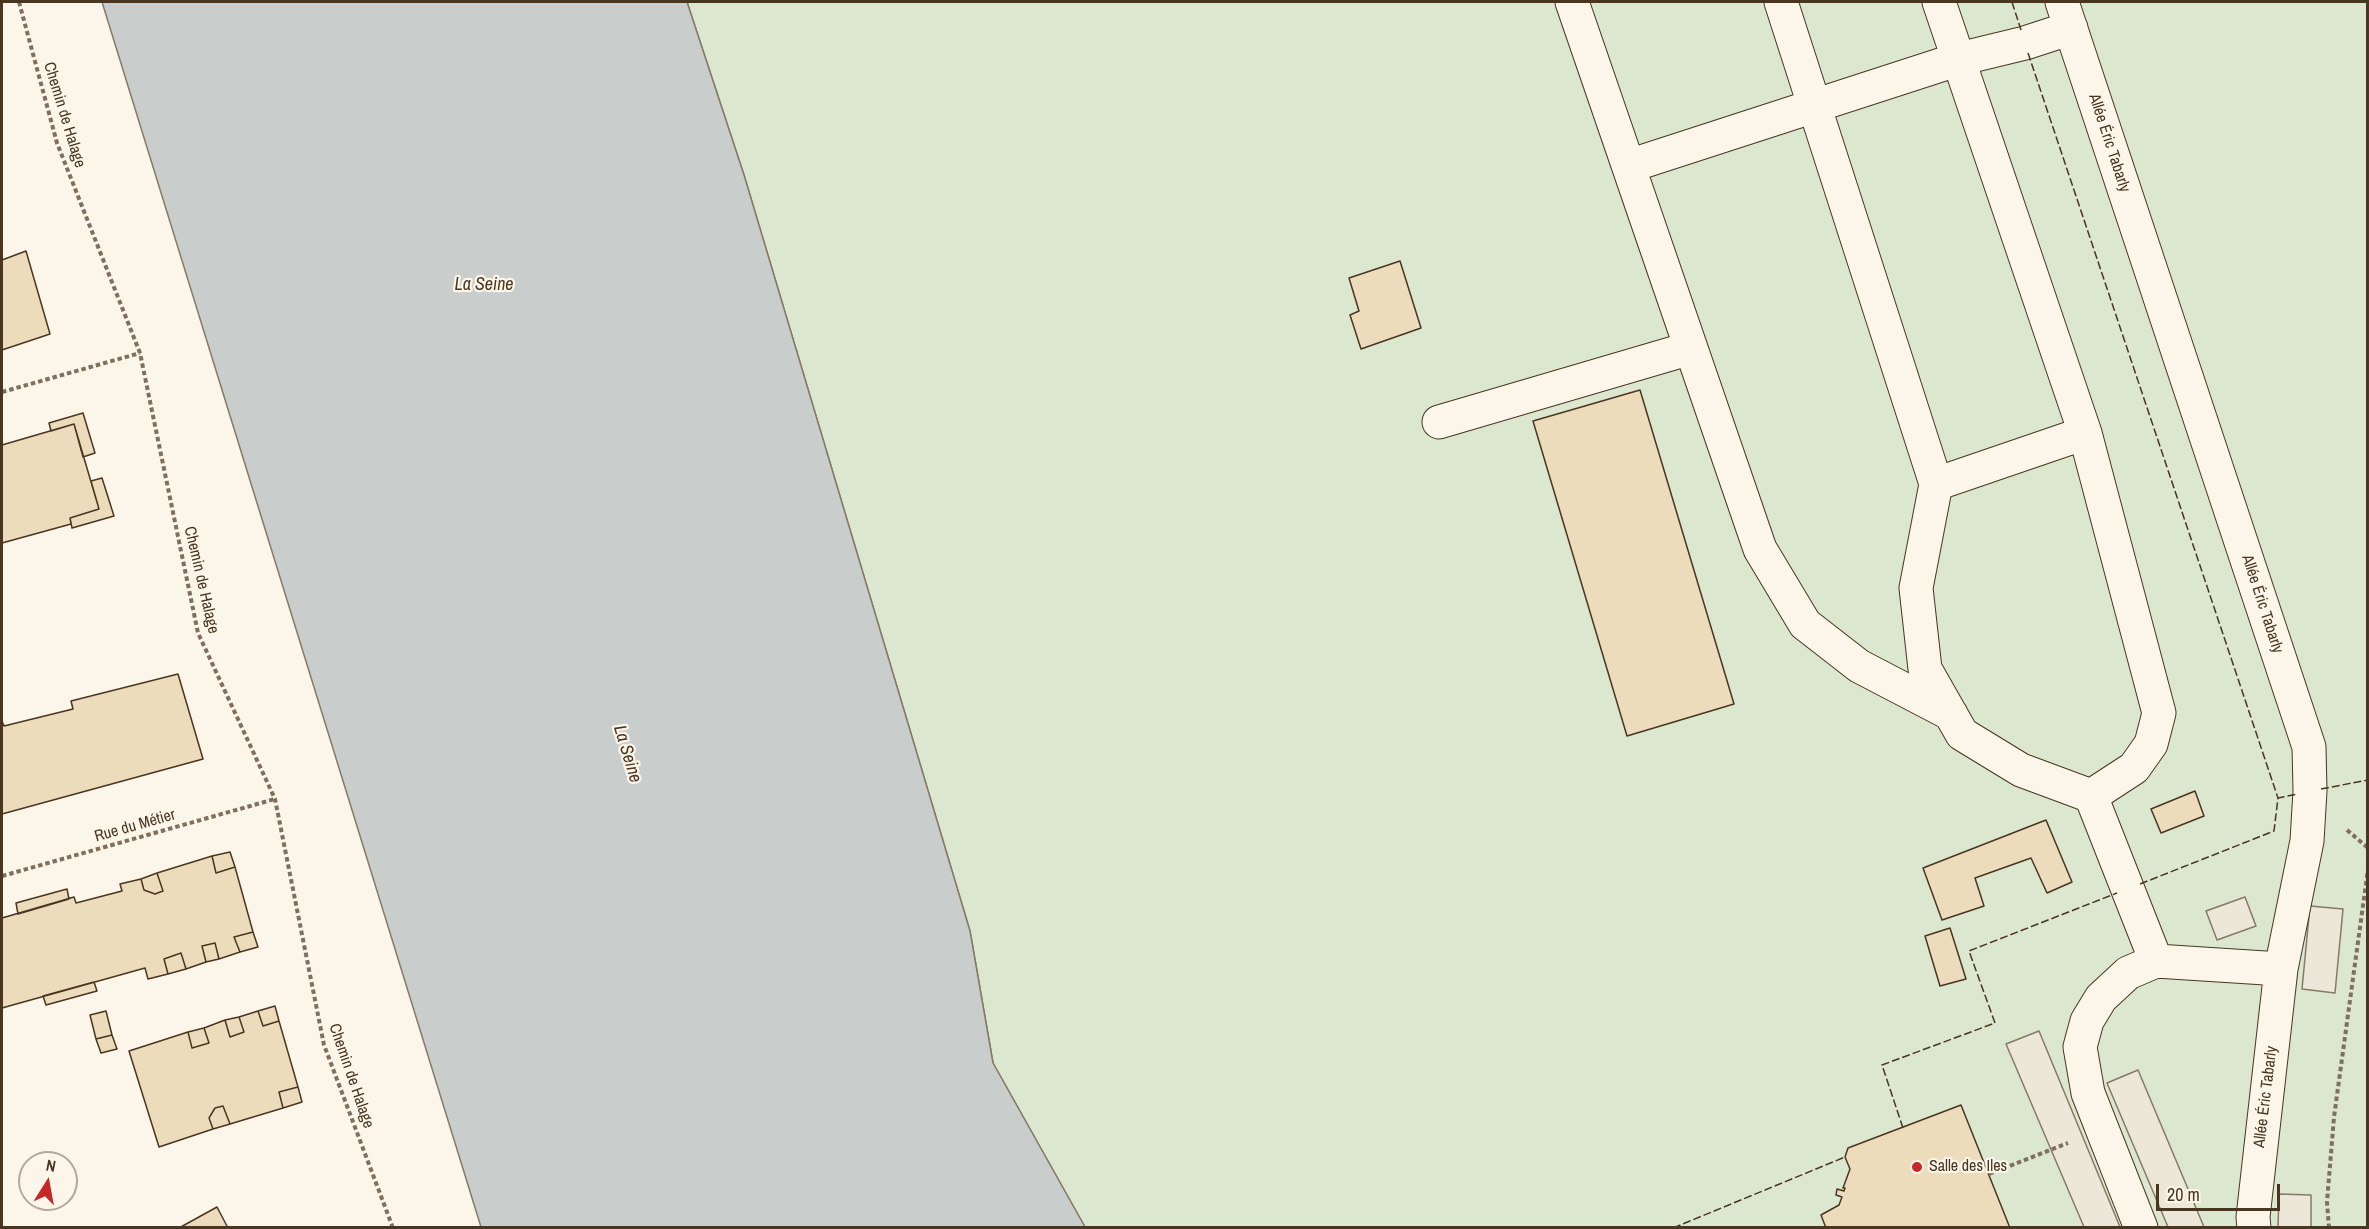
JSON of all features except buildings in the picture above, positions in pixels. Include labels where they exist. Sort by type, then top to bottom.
[{"type":"street","points":[[1572,2],[1760,549],[1805,624],[1859,666],[1950,714]]},
{"type":"street","points":[[1781,2],[1936,484],[1916,588],[1924,669],[1962,734],[2021,770],[2091,796],[2156,961]]},
{"type":"street","points":[[1939,2],[2085,433],[2159,713],[2151,744],[2134,768],[2091,796]]},
{"type":"street","points":[[1629,166],[1959,59],[2025,43],[2067,15]]},
{"type":"street","name":"Allée Éric Tabarly","points":[[2067,15],[2309,747],[2310,791],[2307,841],[2281,969],[2253,1217],[2254,1227]]},
{"type":"street","points":[[1439,422],[1691,348]]},
{"type":"street","points":[[1936,484],[2085,433]]},
{"type":"street","points":[[2141,1227],[2088,1094],[2080,1047],[2087,1021],[2101,998],[2128,973],[2156,961],[2281,969]]},
{"type":"path","name":"Chemin de Halage","points":[[18,2],[57,143],[140,353],[198,633],[275,799],[324,1045],[393,1227]]},
{"type":"path","points":[[2,392],[140,353]]},
{"type":"path","name":"Rue du Métier","points":[[2,876],[275,799]]},
{"type":"path","points":[[2329,1227],[2327,1202],[2334,1117],[2367,869]]},
{"type":"path","points":[[1989,1174],[2102,1130]]},
{"type":"green space","points":[[687,2],[2367,2],[2367,1227],[1085,1227],[993,1063],[970,931],[744,175]]},
{"type":"shaded area","points":[[2245,897],[2256,926],[2217,940],[2206,911]]},
{"type":"shaded area","points":[[2310,906],[2343,909],[2335,993],[2302,989]]},
{"type":"shaded area","points":[[2039,1031],[2120,1227],[2084,1227],[2006,1044]]},
{"type":"shaded area","points":[[2138,1070],[2204,1227],[2168,1227],[2107,1083]]},
{"type":"shaded area","points":[[2279,1194],[2311,1195],[2311,1227],[2278,1227]]},
{"type":"water","name":"La Seine","points":[[102,2],[687,2],[744,175],[970,931],[993,1063],[1085,1227],[481,1227]]},
{"type":"fence","points":[[2012,2],[2021,30]]},
{"type":"fence","points":[[2028,53],[2278,798]]},
{"type":"fence","points":[[2321,789],[2368,780]]},
{"type":"fence","points":[[2140,884],[2274,831],[2278,798],[2298,794]]},
{"type":"fence","points":[[1903,1128],[1882,1065],[1995,1023],[1969,951],[2117,893]]},
{"type":"fence","points":[[1673,1228],[1845,1157]]},
{"type":"place","name":"Salle des Iles","points":[[1917,1167]]}]
